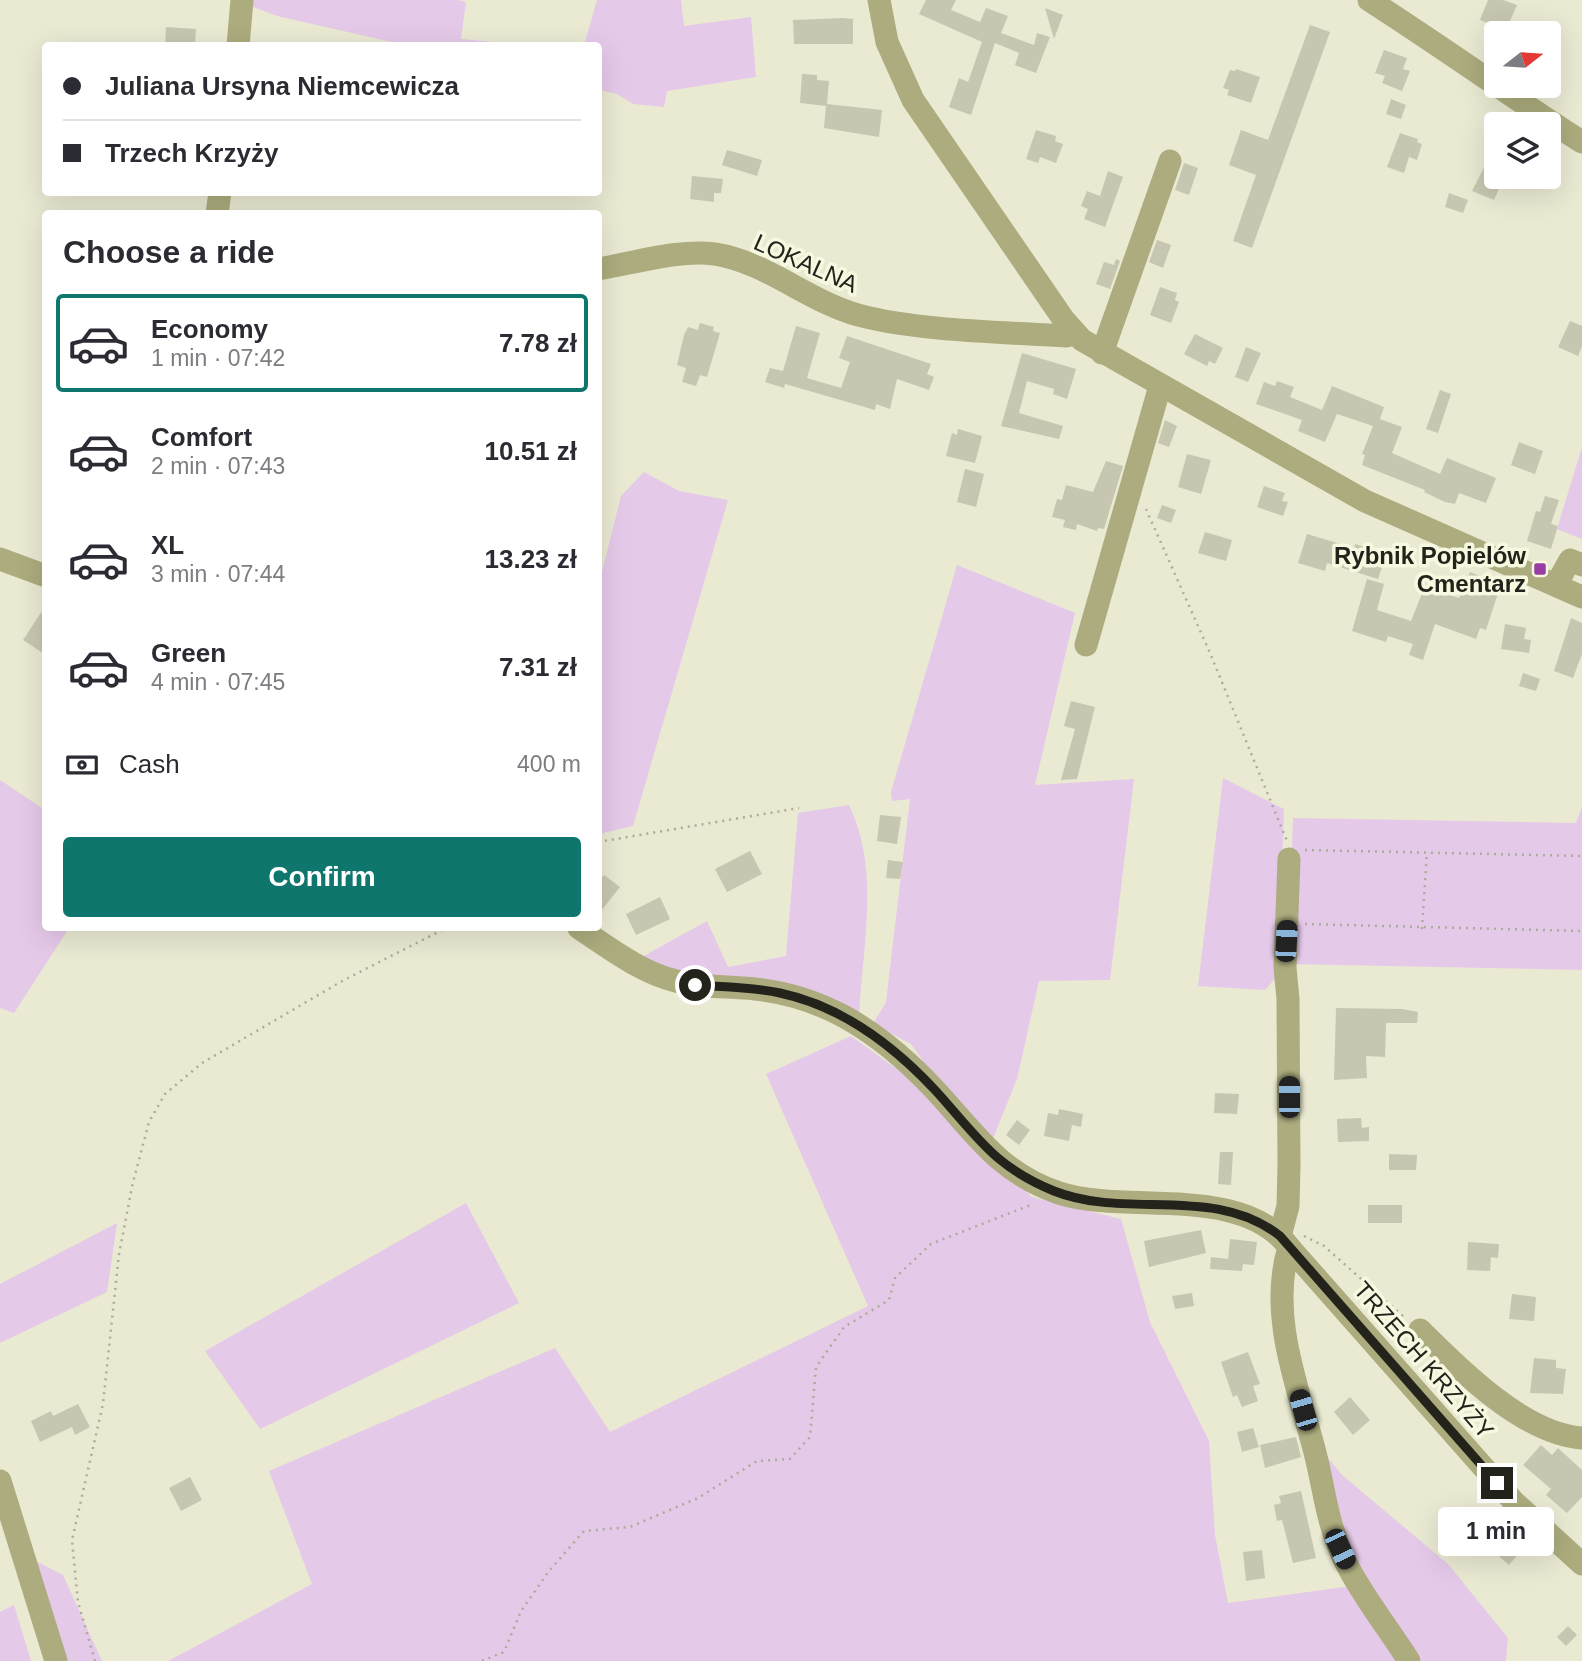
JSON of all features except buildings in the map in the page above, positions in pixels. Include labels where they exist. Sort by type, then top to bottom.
[{"type":"street","points":[[238,42],[242,0]]},
{"type":"street","points":[[879,0],[894,64],[913,100],[1076,334],[1102,353],[1365,501],[1582,597]]},
{"type":"street","points":[[1369,0],[1457,57],[1501,91],[1582,142]]},
{"type":"street","points":[[1102,353],[1170,161]]},
{"type":"street","name":"LOKALNA","points":[[602,268],[690,254],[718,254],[766,272],[836,307],[880,320],[1030,334],[1076,334]]},
{"type":"street","points":[[1086,645],[1160,386]]},
{"type":"street","points":[[0,559],[42,575]]},
{"type":"street","points":[[1556,586],[1570,560],[1582,565]]},
{"type":"street","points":[[1290,854],[1284,968],[1288,1050],[1288,1206],[1282,1270],[1283,1319],[1292,1374],[1314,1446],[1332,1533],[1347,1565],[1409,1661]]},
{"type":"street","name":"TRZECH KRZYŻY","points":[[584,931],[621,956],[674,981],[779,993],[826,1007],[847,1018],[911,1066],[985,1150],[1013,1171],[1058,1192],[1106,1202],[1169,1202],[1240,1214],[1267,1226],[1514,1502],[1582,1564]]},
{"type":"street","points":[[1420,1331],[1504,1406],[1567,1437],[1582,1438]]},
{"type":"street","points":[[0,1481],[56,1661]]},
{"type":"path","points":[[1131,482],[1210,653],[1290,854],[1427,850],[1582,856]]},
{"type":"path","points":[[602,841],[799,808]]},
{"type":"path","points":[[1422,929],[1427,850]]},
{"type":"path","points":[[1302,924],[1582,931]]},
{"type":"path","points":[[95,1661],[78,1602],[72,1540],[103,1404],[119,1254],[133,1182],[149,1122],[165,1094],[202,1063],[344,980],[440,931]]},
{"type":"path","points":[[482,1661],[504,1652],[521,1611],[549,1570],[583,1531],[630,1527],[698,1498],[757,1461],[790,1459],[810,1437],[816,1367],[844,1327],[889,1300],[895,1278],[931,1244],[1058,1192]]},
{"type":"path","points":[[1284,1242],[1308,1236],[1324,1245],[1420,1331]]},
{"type":"shaded area","points":[[251,0],[458,0],[466,2],[461,39],[494,42],[392,42],[277,16],[251,6]]},
{"type":"shaded area","points":[[597,0],[681,0],[684,26],[751,17],[756,77],[667,91],[664,107],[633,104],[617,94],[602,91],[602,42],[585,42]]},
{"type":"shaded area","points":[[1582,447],[1582,539],[1557,529]]},
{"type":"shaded area","points":[[644,472],[679,491],[728,500],[633,826],[602,833],[602,572],[621,496]]},
{"type":"shaded area","points":[[957,565],[1075,613],[1035,785],[1134,779],[1110,980],[1039,981],[1017,1079],[992,1141],[938,1083],[911,1044],[873,1024],[886,1002],[910,799],[892,801],[891,792]]},
{"type":"shaded area","points":[[1223,778],[1284,809],[1278,975],[1265,990],[1198,986]]},
{"type":"shaded area","points":[[0,780],[42,808],[42,931],[67,931],[14,1013],[0,1008]]},
{"type":"shaded area","points":[[849,805],[858,829],[867,881],[866,934],[859,1013],[691,976],[640,958],[707,921],[728,967],[786,956],[798,813]]},
{"type":"shaded area","points":[[1582,806],[1582,970],[1288,964],[1293,818],[1576,823]]},
{"type":"shaded area","points":[[851,1036],[905,1075],[1032,1197],[1121,1219],[1150,1322],[1209,1441],[1215,1535],[1228,1603],[1351,1586],[1396,1661],[168,1661],[312,1584],[269,1471],[555,1348],[610,1432],[868,1306],[766,1074]]},
{"type":"shaded area","points":[[466,1203],[519,1303],[260,1429],[205,1351]]},
{"type":"shaded area","points":[[117,1223],[107,1292],[0,1343],[0,1284]]},
{"type":"shaded area","points":[[1325,1454],[1342,1475],[1448,1564],[1508,1638],[1506,1661],[1417,1661],[1347,1549]]},
{"type":"shaded area","points":[[36,1561],[63,1575],[102,1661],[67,1661]]},
{"type":"shaded area","points":[[14,1605],[31,1661],[0,1661],[0,1612]]},
{"type":"place","name":"Rybnik Popielów Cmentarz","points":[[1540,569]]},
{"type":"route","points":[[695,985],[779,993],[826,1007],[847,1018],[889,1046],[911,1066],[936,1091],[985,1150],[1013,1171],[1034,1182],[1084,1199],[1106,1202],[1169,1202],[1240,1214],[1267,1226],[1280,1236],[1307,1266],[1497,1483]]}]
